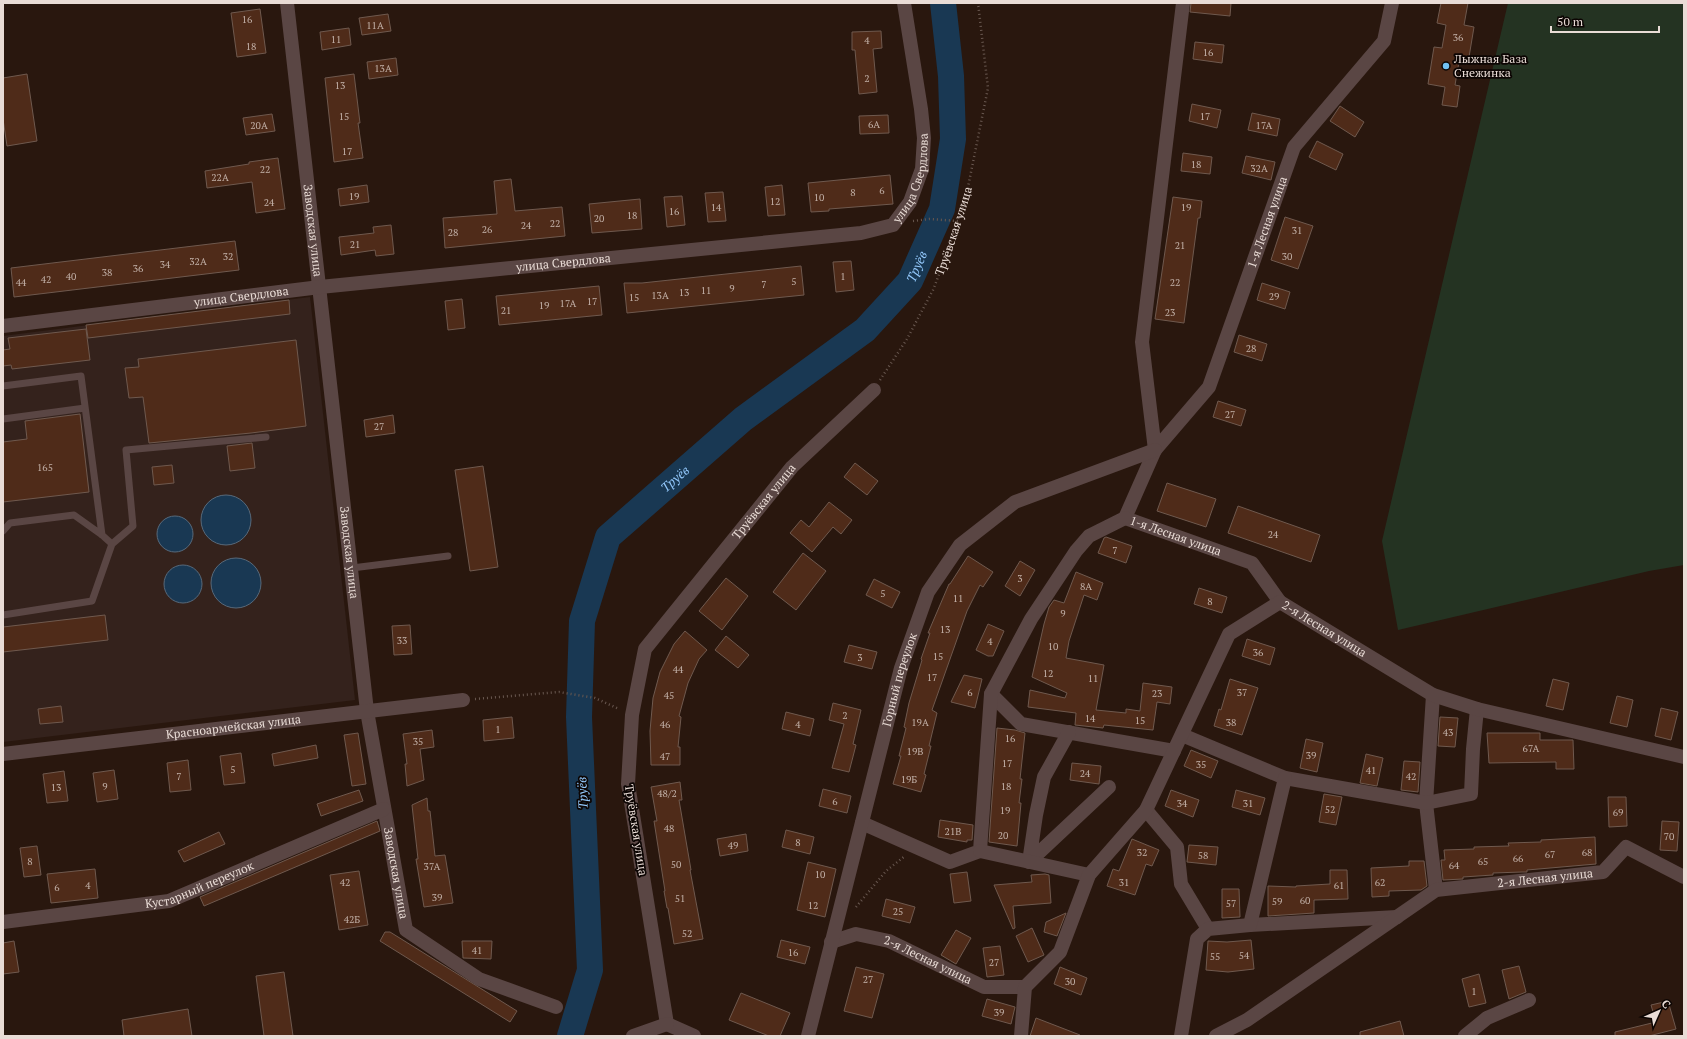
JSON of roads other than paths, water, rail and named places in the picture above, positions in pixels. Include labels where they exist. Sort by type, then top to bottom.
[{"type":"street","name":"Заводская улица","points":[[288,3],[367,711],[406,930],[479,979],[556,1007]]},
{"type":"street","name":"улица Свердлова","points":[[3,326],[320,287],[861,234],[893,225],[910,202],[922,169],[924,138],[921,109],[904,3]]},
{"type":"street","points":[[1155,450],[1142,342],[1183,3]]},
{"type":"street","name":"1-я Лесная улица","points":[[1280,602],[1252,563],[1125,518],[1155,450],[1209,387],[1294,147],[1384,41],[1392,3]]},
{"type":"street","name":"Труёвская улица","points":[[667,1024],[628,784],[632,715],[645,649],[792,467],[874,390]]},
{"type":"street","name":"Горный переулок","points":[[808,1036],[903,661],[928,592],[960,545],[1015,502],[1155,450]]},
{"type":"street","points":[[980,851],[991,694],[1031,619],[1076,551],[1089,536],[1125,518]]},
{"type":"street","name":"2-я Лесная улица","points":[[831,942],[856,934],[889,941],[984,987],[1025,987],[1060,952],[1089,875],[1146,810],[1229,634],[1280,602],[1433,695],[1477,709],[1684,757]]},
{"type":"street","points":[[991,694],[1021,724],[1174,751]]},
{"type":"street","points":[[1433,695],[1426,803],[1436,890]]},
{"type":"street","name":"Красноармейская улица","points":[[3,754],[463,700]]},
{"type":"street","points":[[1182,735],[1285,778],[1426,803],[1471,794],[1477,709]]},
{"type":"street","points":[[1029,862],[1036,815],[1044,778],[1069,732]]},
{"type":"street","points":[[1250,925],[1285,778]]},
{"type":"street","points":[[1029,862],[1109,787]]},
{"type":"street","name":"Кустарный переулок","points":[[3,922],[169,902],[384,809]]},
{"type":"street","points":[[1146,810],[1177,847],[1181,884],[1208,929]]},
{"type":"street","points":[[862,823],[950,862],[980,851],[1089,875]]},
{"type":"street","name":"2-я Лесная улица","points":[[1216,1036],[1247,1020],[1436,890],[1603,872],[1626,847],[1684,877]]},
{"type":"street","points":[[1181,1036],[1197,939],[1208,929],[1250,925],[1397,917]]},
{"type":"street","points":[[1021,1036],[1025,987]]},
{"type":"street","points":[[1465,1036],[1487,1018],[1529,1000]]},
{"type":"street","points":[[633,1036],[667,1024],[694,1036]]},
{"type":"lane","points":[[3,386],[81,376],[102,535]]},
{"type":"lane","points":[[3,419],[85,408]]},
{"type":"lane","points":[[3,615],[92,601],[112,544],[132,526],[126,450],[266,437]]},
{"type":"lane","points":[[3,531],[10,523],[74,515],[112,544]]},
{"type":"lane","points":[[352,568],[448,556]]},
{"type":"water","points":[[221,495],[231,495],[244,502],[251,515],[251,525],[244,538],[231,545],[221,545],[212,541],[205,534],[201,525],[201,515],[205,506],[212,499]]},
{"type":"water","points":[[175,516],[185,519],[190,524],[193,534],[190,544],[185,549],[175,552],[165,549],[160,544],[157,534],[160,524],[165,519]]},
{"type":"water","points":[[231,558],[241,558],[254,565],[261,578],[261,588],[254,601],[241,608],[231,608],[222,604],[215,597],[211,588],[211,578],[215,569],[222,562]]},
{"type":"water","points":[[183,565],[196,571],[202,584],[196,597],[183,603],[170,597],[164,584],[170,571]]},
{"type":"waterway","name":"Труёв","points":[[570,1036],[590,970],[579,717],[582,621],[608,537],[743,419],[865,330],[910,281],[942,209],[953,139],[951,76],[943,3]]},
{"type":"place","name":"Лыжная База Снежинка","points":[[1446,66]]}]
